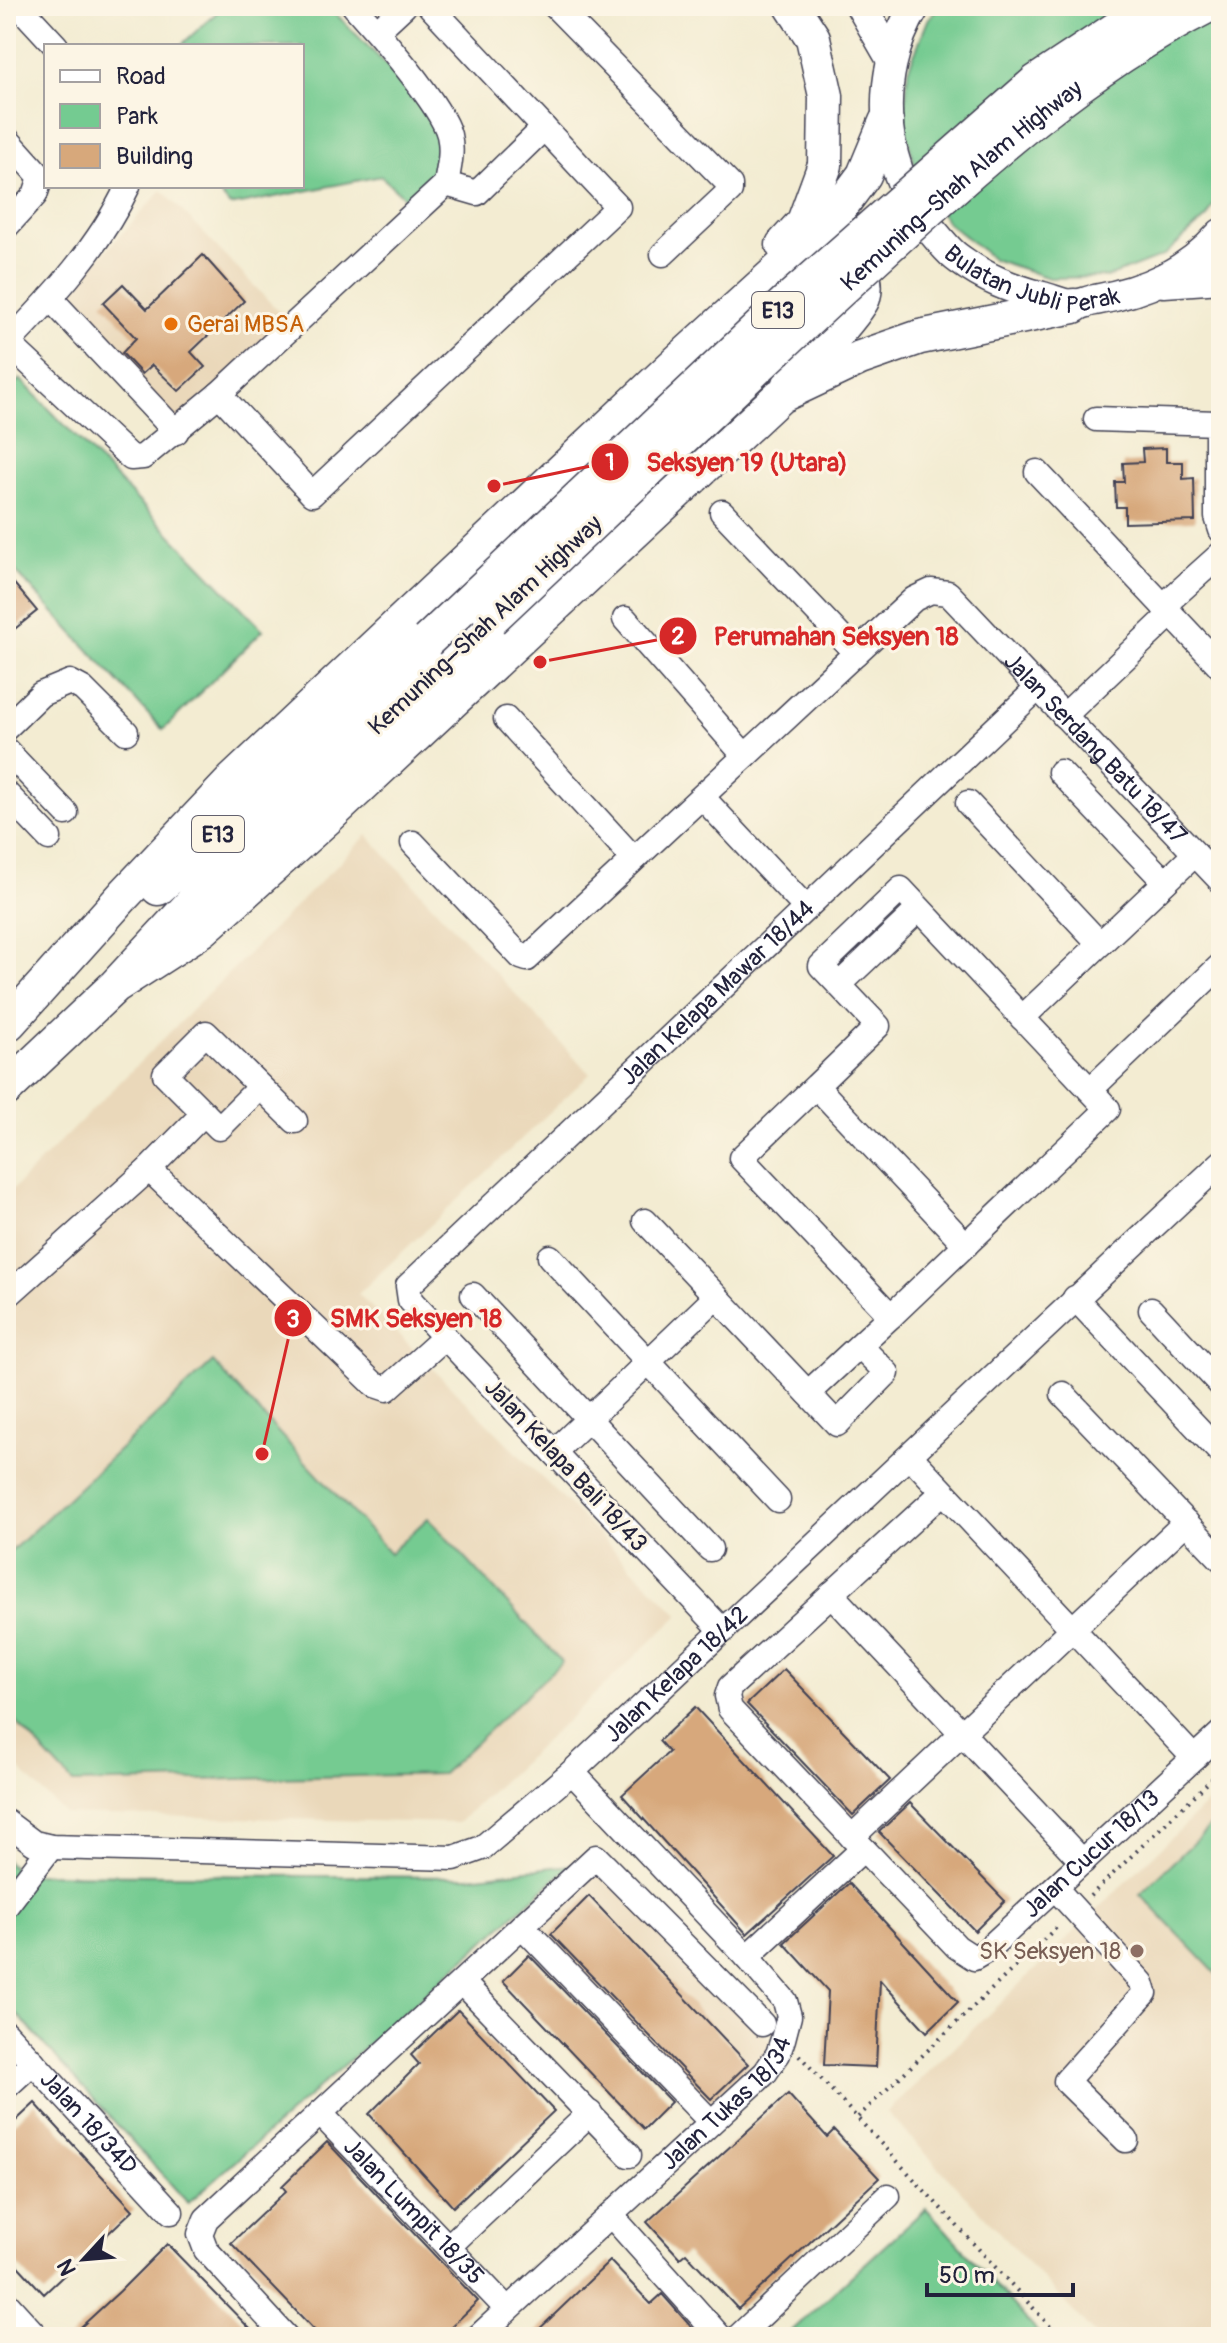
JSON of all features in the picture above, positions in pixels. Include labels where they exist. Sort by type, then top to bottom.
[{"type":"highway","points":[[672,367],[804,222],[825,165],[826,96],[813,38],[792,6]]},
{"type":"highway","name":"Kemuning–Shah Alam Highway","points":[[7,1024],[317,745],[785,303],[1024,92],[1151,6]]},
{"type":"highway","name":"Kemuning–Shah Alam Highway","points":[[6,1089],[115,986],[194,901],[955,186],[1059,98],[1157,31],[1207,6]]},
{"type":"highway","points":[[7,1024],[233,780],[672,367],[824,229],[864,175],[886,122]]},
{"type":"highway","points":[[115,986],[202,930],[780,396],[863,300],[865,279],[850,256],[825,250],[767,281]]},
{"type":"highway","points":[[780,396],[847,364],[920,337],[1074,306]]},
{"type":"main road","points":[[861,6],[891,58]]},
{"type":"main road","name":"Bulatan Jubli Perak","points":[[915,6],[904,24],[891,58],[886,122],[897,173],[921,219],[956,258],[1001,285],[1074,306],[1162,282],[1204,253],[1221,234]]},
{"type":"main road","points":[[1162,282],[1221,278]]},
{"type":"street","points":[[127,188],[114,216],[50,298],[7,344],[131,458],[143,457],[176,432],[446,184],[452,153],[448,131],[432,104],[377,31],[354,6]]},
{"type":"street","points":[[377,31],[404,6]]},
{"type":"street","points":[[219,394],[312,494],[618,207],[430,6]]},
{"type":"street","points":[[555,6],[730,185],[730,191],[663,254]]},
{"type":"street","points":[[27,9],[54,44]]},
{"type":"street","points":[[446,184],[477,193],[544,128]]},
{"type":"street","points":[[6,138],[41,177],[35,195],[10,215]]},
{"type":"street","points":[[50,298],[176,432]]},
{"type":"street","points":[[1096,419],[1219,426],[1217,517],[1221,530]]},
{"type":"street","points":[[1037,472],[1221,667]]},
{"type":"street","points":[[413,843],[521,957],[527,959],[856,653],[722,512]]},
{"type":"street","points":[[1064,716],[1221,554]]},
{"type":"street","name":"Jalan Serdang Batu 18/47","points":[[856,653],[914,599],[931,591],[948,593],[1212,867]]},
{"type":"street","points":[[625,619],[745,756]]},
{"type":"street","points":[[6,728],[41,694],[70,682],[83,689],[126,732]]},
{"type":"street","name":"Jalan Kelapa Mawar 18/44","points":[[410,1300],[408,1286],[1038,688]]},
{"type":"street","points":[[506,719],[634,859]]},
{"type":"street","points":[[6,750],[66,813]]},
{"type":"street","points":[[1060,772],[1165,882]]},
{"type":"street","points":[[6,793],[49,838]]},
{"type":"street","points":[[702,797],[806,908]]},
{"type":"street","points":[[968,803],[1100,944]]},
{"type":"street","points":[[1022,1018],[1165,882],[1212,867]]},
{"type":"street","points":[[808,1393],[860,1346],[1108,1109],[901,889],[821,966],[878,1026],[741,1158],[891,1316]]},
{"type":"street","points":[[839,985],[919,909]]},
{"type":"street","points":[[1090,1090],[1219,967]]},
{"type":"street","points":[[260,1087],[219,1128],[165,1074],[206,1033],[295,1121]]},
{"type":"street","points":[[816,1086],[966,1245]]},
{"type":"street","points":[[6,1297],[149,1169],[204,1113]]},
{"type":"street","name":"Jalan Kelapa 18/42","points":[[6,1822],[34,1843],[51,1847],[454,1858],[482,1848],[572,1772],[1221,1163]]},
{"type":"street","points":[[149,1169],[375,1385],[387,1389],[445,1337]]},
{"type":"street","points":[[645,1221],[837,1424],[887,1373],[860,1346]]},
{"type":"street","points":[[550,1257],[778,1500]]},
{"type":"street","points":[[473,1295],[710,1549]]},
{"type":"street","points":[[554,1452],[716,1297]]},
{"type":"street","points":[[1075,1298],[1221,1453]]},
{"type":"street","name":"Jalan Kelapa Bali 18/43","points":[[410,1300],[723,1631]]},
{"type":"street","points":[[1151,1310],[1221,1385]]},
{"type":"street","points":[[1063,1394],[1221,1559]]},
{"type":"street","points":[[910,1456],[1194,1758]]},
{"type":"street","points":[[858,1843],[730,1709],[727,1696],[730,1687],[943,1492]]},
{"type":"street","points":[[747,1957],[962,1734],[1186,1522]]},
{"type":"street","points":[[831,1594],[1083,1862]]},
{"type":"street","name":"Jalan Cucur 18/13","points":[[858,1843],[957,1947],[974,1958],[986,1951],[1221,1733]]},
{"type":"street","name":"Jalan Tukas 18/34","points":[[478,2337],[765,2073],[778,2054],[789,2016],[785,2001],[747,1957],[572,1772]]},
{"type":"street","points":[[6,1906],[51,1847]]},
{"type":"street","points":[[286,2337],[206,2250],[200,2234],[206,2219],[596,1857],[762,2024]]},
{"type":"street","points":[[1055,1888],[1142,1983],[1145,1993],[1066,2081],[1126,2140]]},
{"type":"street","points":[[522,1926],[711,2122]]},
{"type":"street","points":[[462,1982],[629,2155]]},
{"type":"street","name":"Jalan 18/34D","points":[[6,2033],[171,2212]]},
{"type":"street","points":[[6,2087],[33,2062]]},
{"type":"street","name":"Jalan Lumpit 18/35","points":[[320,2113],[507,2309]]},
{"type":"street","points":[[448,2247],[590,2113]]},
{"type":"street","points":[[738,2337],[888,2196]]},
{"type":"street","points":[[611,2215],[720,2337]]},
{"type":"street","points":[[6,2303],[37,2337]]},
{"type":"path","points":[[858,2117],[1221,1770]]},
{"type":"path","points":[[783,2039],[1060,2337]]},
{"type":"shaded area","points":[[162,190],[287,320],[175,423],[60,301]]},
{"type":"shaded area","points":[[367,835],[590,1074],[358,1294],[679,1615],[458,1823],[65,1814],[6,1756],[6,1196]]},
{"type":"shaded area","name":"SK Seksyen 18","points":[[1221,1790],[1221,2319],[1203,2337],[1097,2337],[887,2112]]},
{"type":"shaded area","points":[[595,1868],[773,2044],[763,2064],[710,2115],[531,1929]]},
{"type":"green space","points":[[224,6],[328,6],[429,108],[443,152],[436,175],[406,199],[381,176],[230,206],[215,188],[304,188],[304,44],[182,44]]},
{"type":"green space","points":[[939,6],[1209,6],[1221,26],[1221,192],[1207,217],[1163,256],[1108,277],[1049,278],[993,259],[947,222],[918,177],[904,124],[908,70],[928,20]]},
{"type":"green space","points":[[20,379],[263,630],[163,730],[6,561],[6,392]]},
{"type":"green space","points":[[213,1362],[390,1553],[428,1518],[562,1662],[442,1774],[73,1783],[6,1711],[6,1556]]},
{"type":"green space","points":[[1221,1816],[1221,1979],[1140,1894]]},
{"type":"green space","points":[[6,1860],[19,1874],[469,1877],[571,1865],[188,2203],[6,2002]]},
{"type":"green space","points":[[926,2208],[1042,2337],[785,2337]]},
{"type":"building","name":"Gerai MBSA","points":[[203,255],[244,301],[191,352],[205,367],[179,391],[152,365],[142,374],[122,353],[136,338],[103,303],[123,284],[147,309]]},
{"type":"building","points":[[1166,448],[1166,462],[1183,462],[1183,479],[1194,478],[1195,521],[1125,523],[1125,507],[1116,507],[1115,482],[1124,482],[1123,463],[1143,462],[1142,449]]},
{"type":"building","points":[[6,574],[37,611],[6,636]]},
{"type":"building","points":[[784,1669],[890,1780],[853,1815],[747,1704]]},
{"type":"building","points":[[695,1707],[833,1856],[747,1934],[622,1795],[669,1752],[659,1741]]},
{"type":"building","points":[[910,1803],[1005,1901],[975,1931],[879,1832]]},
{"type":"building","points":[[849,1883],[958,2002],[927,2032],[880,1980],[876,2067],[824,2065],[828,1991],[784,1943]]},
{"type":"building","points":[[589,1896],[748,2064],[711,2099],[551,1934]]},
{"type":"building","points":[[529,1955],[671,2102],[644,2129],[503,1981]]},
{"type":"building","points":[[458,2010],[554,2111],[453,2207],[369,2114],[419,2064],[411,2055]]},
{"type":"building","points":[[788,2094],[827,2137],[834,2130],[879,2178],[738,2309],[686,2253],[680,2258],[647,2222]]},
{"type":"building","points":[[35,2103],[133,2210],[44,2294],[6,2253],[6,2130]]},
{"type":"building","points":[[327,2142],[478,2301],[441,2337],[321,2337],[231,2243],[286,2191],[282,2186]]},
{"type":"building","points":[[167,2244],[258,2337],[70,2337],[120,2291]]},
{"type":"building","points":[[610,2261],[651,2304],[662,2294],[700,2337],[531,2337]]},
{"type":"place","name":"Gerai MBSA","points":[[171,324]]},
{"type":"place","name":"Seksyen 19 (Utara)","points":[[494,486]]},
{"type":"place","name":"Perumahan Seksyen 18","points":[[540,662]]},
{"type":"place","name":"SMK Seksyen 18","points":[[262,1454]]},
{"type":"place","name":"SK Seksyen 18","points":[[1137,1951]]}]
